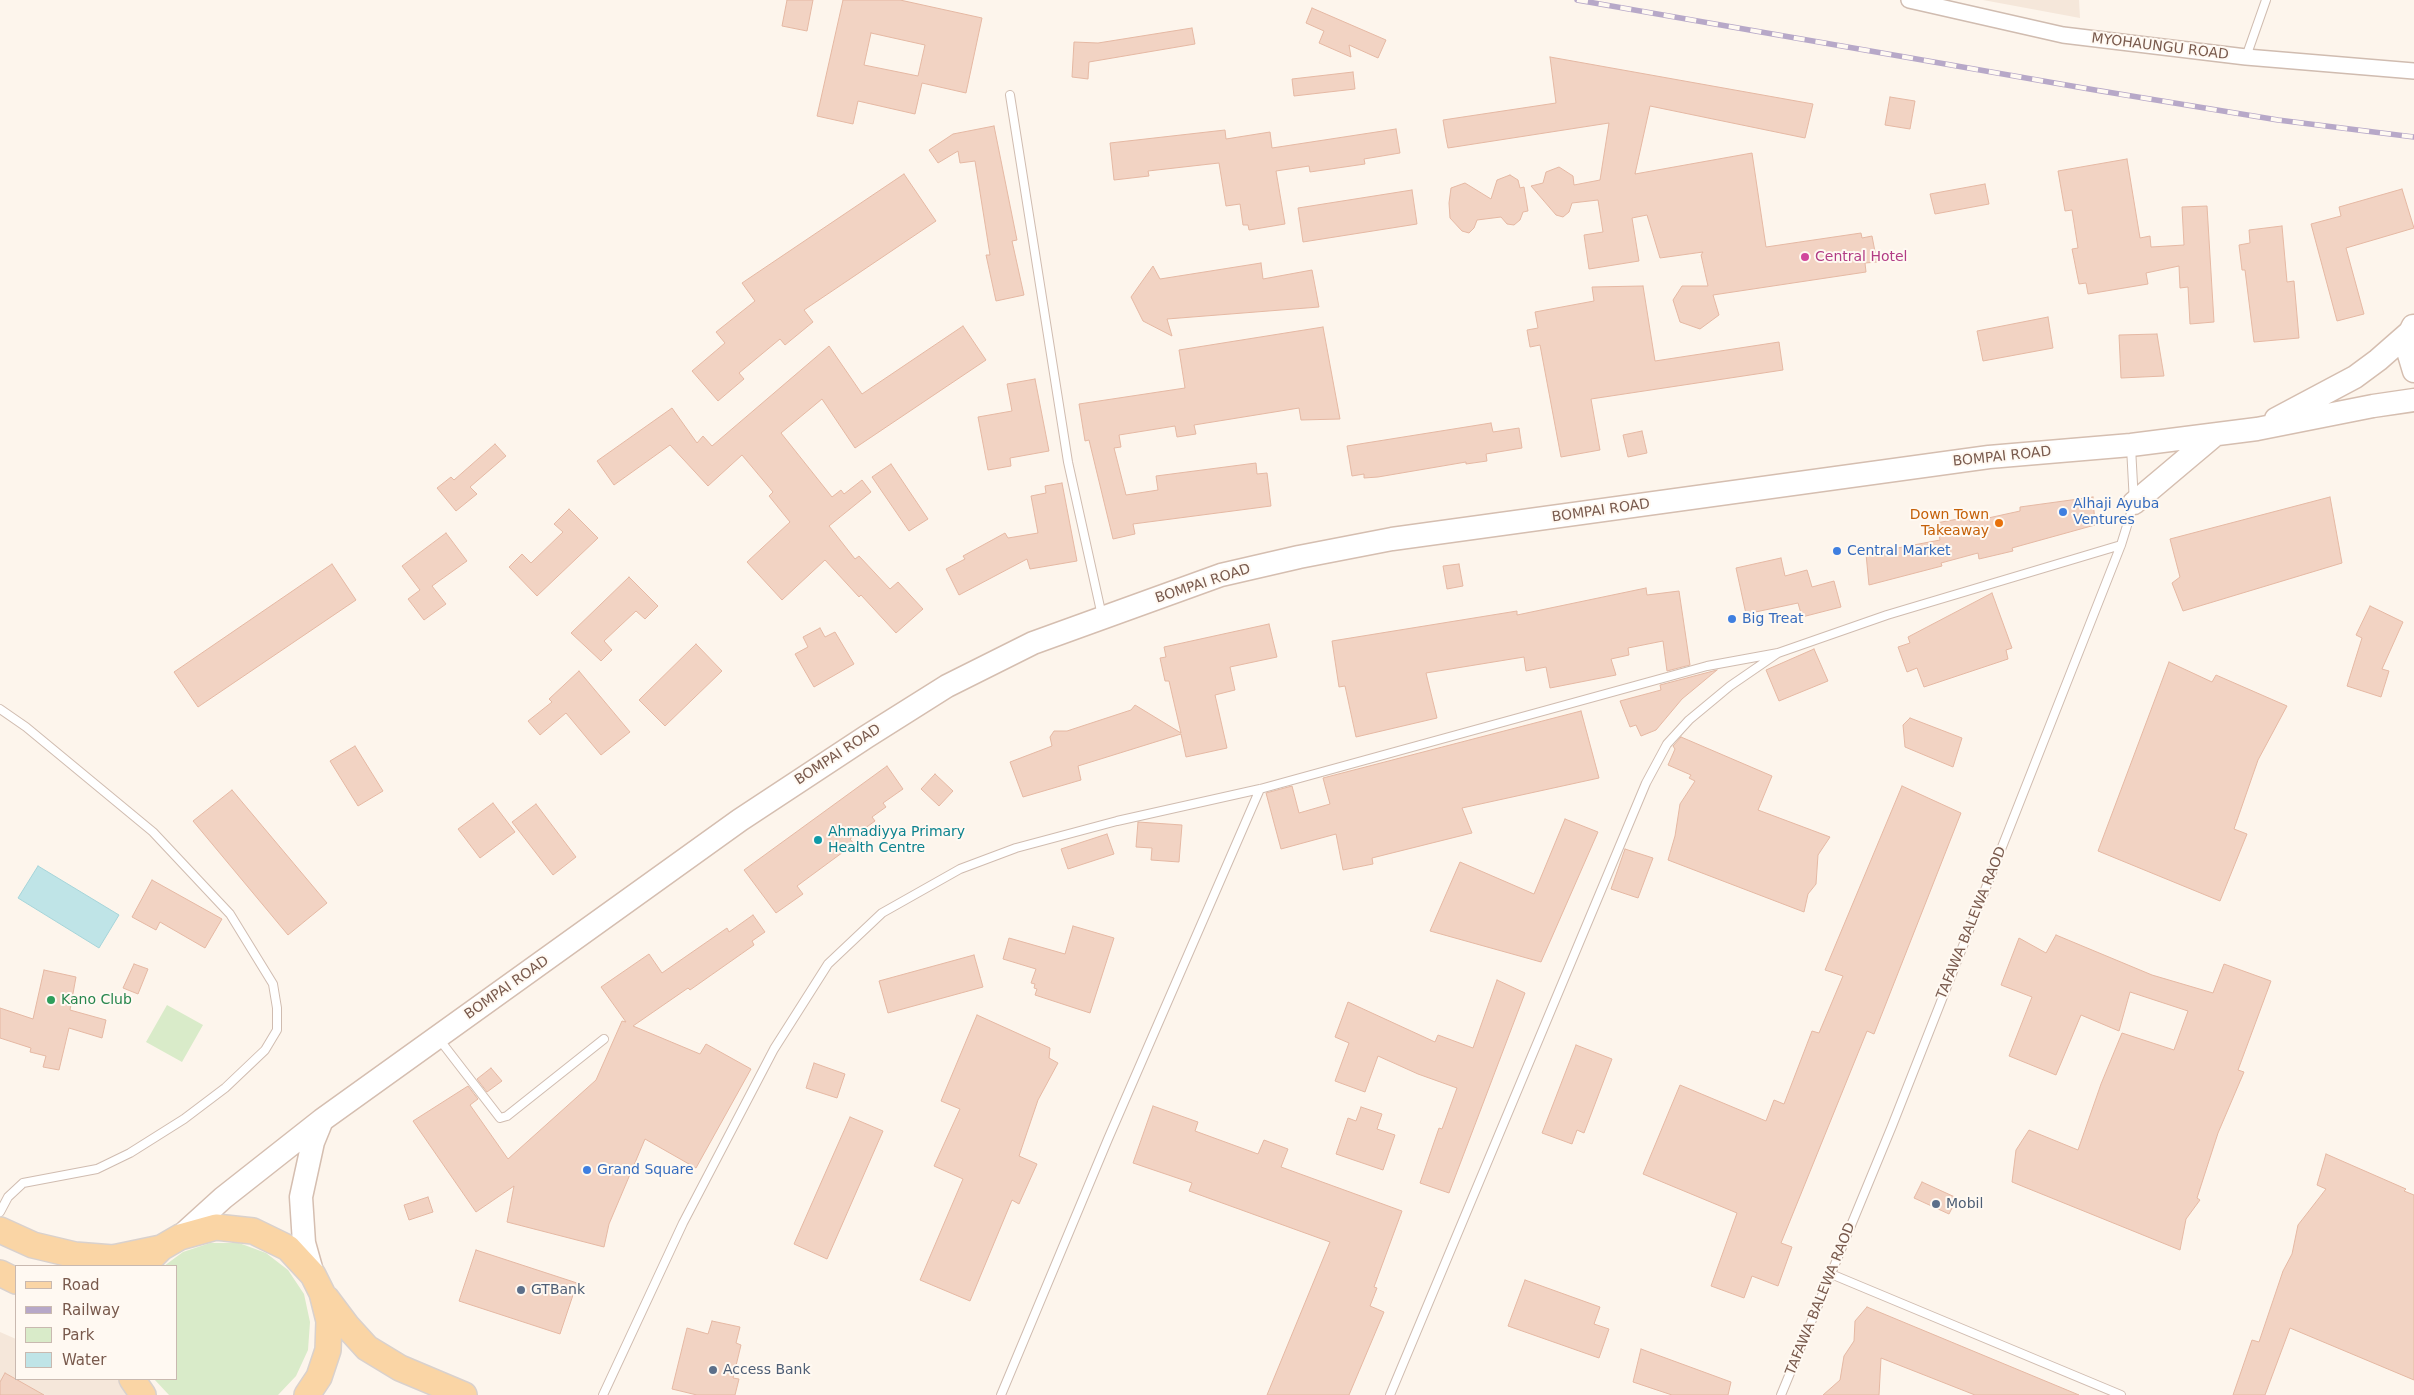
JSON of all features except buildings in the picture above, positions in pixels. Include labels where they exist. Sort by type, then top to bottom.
[{"type":"main road","points":[[2412,327],[2408,352],[2414,372]]},
{"type":"main road","points":[[2257,429],[2355,377],[2378,360],[2412,327]]},
{"type":"main road","name":"BOMPAI ROAD","points":[[171,1243],[223,1198],[322,1120],[740,820],[947,686],[1033,644],[1222,575],[1299,557],[1392,540],[1989,457],[2131,445],[2257,429],[2372,406],[2414,400]]},
{"type":"main road","points":[[2134,503],[2216,434]]},
{"type":"main road","points":[[307,1395],[319,1377],[328,1350],[329,1321],[304,1243],[301,1197],[313,1142],[322,1120]]},
{"type":"main road","points":[[0,1230],[33,1245],[75,1255],[113,1258],[171,1243],[216,1227],[254,1231],[288,1248],[318,1284],[347,1326],[367,1348],[400,1368],[464,1395]]},
{"type":"main road","points":[[144,1265],[171,1243]]},
{"type":"main road","points":[[0,1274],[15,1281]]},
{"type":"street","name":"MYOHAUNGU ROAD","points":[[1909,0],[2063,35],[2246,57],[2414,70]]},
{"type":"lane","points":[[2246,57],[2266,0]]},
{"type":"lane","points":[[1010,95],[1068,462],[1103,618]]},
{"type":"lane","name":"TAFAWA BALEWA RAOD","points":[[1781,1395],[1892,1126],[2121,545],[2134,503],[2131,445]]},
{"type":"lane","points":[[603,1395],[683,1223],[774,1049],[828,964],[882,913],[960,870],[1016,848],[1117,821],[1260,789],[1707,666],[1778,653],[1888,615],[2121,545]]},
{"type":"lane","points":[[1390,1395],[1646,783],[1666,744],[1689,720],[1730,686],[1778,653]]},
{"type":"lane","points":[[0,709],[26,727],[152,832],[230,914],[273,984],[277,1008],[277,1030],[264,1050],[225,1088],[184,1120],[130,1153],[97,1169],[23,1183],[8,1196],[0,1212]]},
{"type":"lane","points":[[1001,1395],[1108,1139],[1260,789]]},
{"type":"lane","points":[[438,1038],[500,1118],[507,1116],[604,1039]]},
{"type":"lane","points":[[1831,1274],[2121,1395]]},
{"type":"shaded area","points":[[1983,0],[2079,0],[2080,18]]},
{"type":"shaded area","points":[[0,1332],[15,1339],[15,1380],[118,1380],[155,1395],[0,1395]]},
{"type":"green space","points":[[167,1005],[203,1025],[182,1062],[146,1042]]},
{"type":"green space","points":[[210,1243],[239,1243],[266,1253],[288,1270],[304,1294],[310,1322],[308,1350],[296,1376],[278,1395],[169,1395],[155,1380],[178,1380],[178,1265],[165,1265],[183,1252]]},
{"type":"water","points":[[38,866],[119,915],[99,948],[18,898]]},
{"type":"railway","points":[[1577,0],[2278,120],[2414,137]]},
{"type":"place","name":"Central Hotel","points":[[1805,257]]},
{"type":"place","name":"Alhaji Ayuba Ventures","points":[[2063,512]]},
{"type":"place","name":"Down Town Takeaway","points":[[1999,523]]},
{"type":"place","name":"Central Market","points":[[1837,551]]},
{"type":"place","name":"Big Treat","points":[[1732,619]]},
{"type":"place","name":"Ahmadiyya Primary Health Centre","points":[[818,840]]},
{"type":"place","name":"Kano Club","points":[[51,1000]]},
{"type":"place","name":"Grand Square","points":[[587,1170]]},
{"type":"place","name":"Mobil","points":[[1936,1204]]},
{"type":"place","name":"GTBank","points":[[521,1290]]},
{"type":"place","name":"Access Bank","points":[[713,1370]]}]
